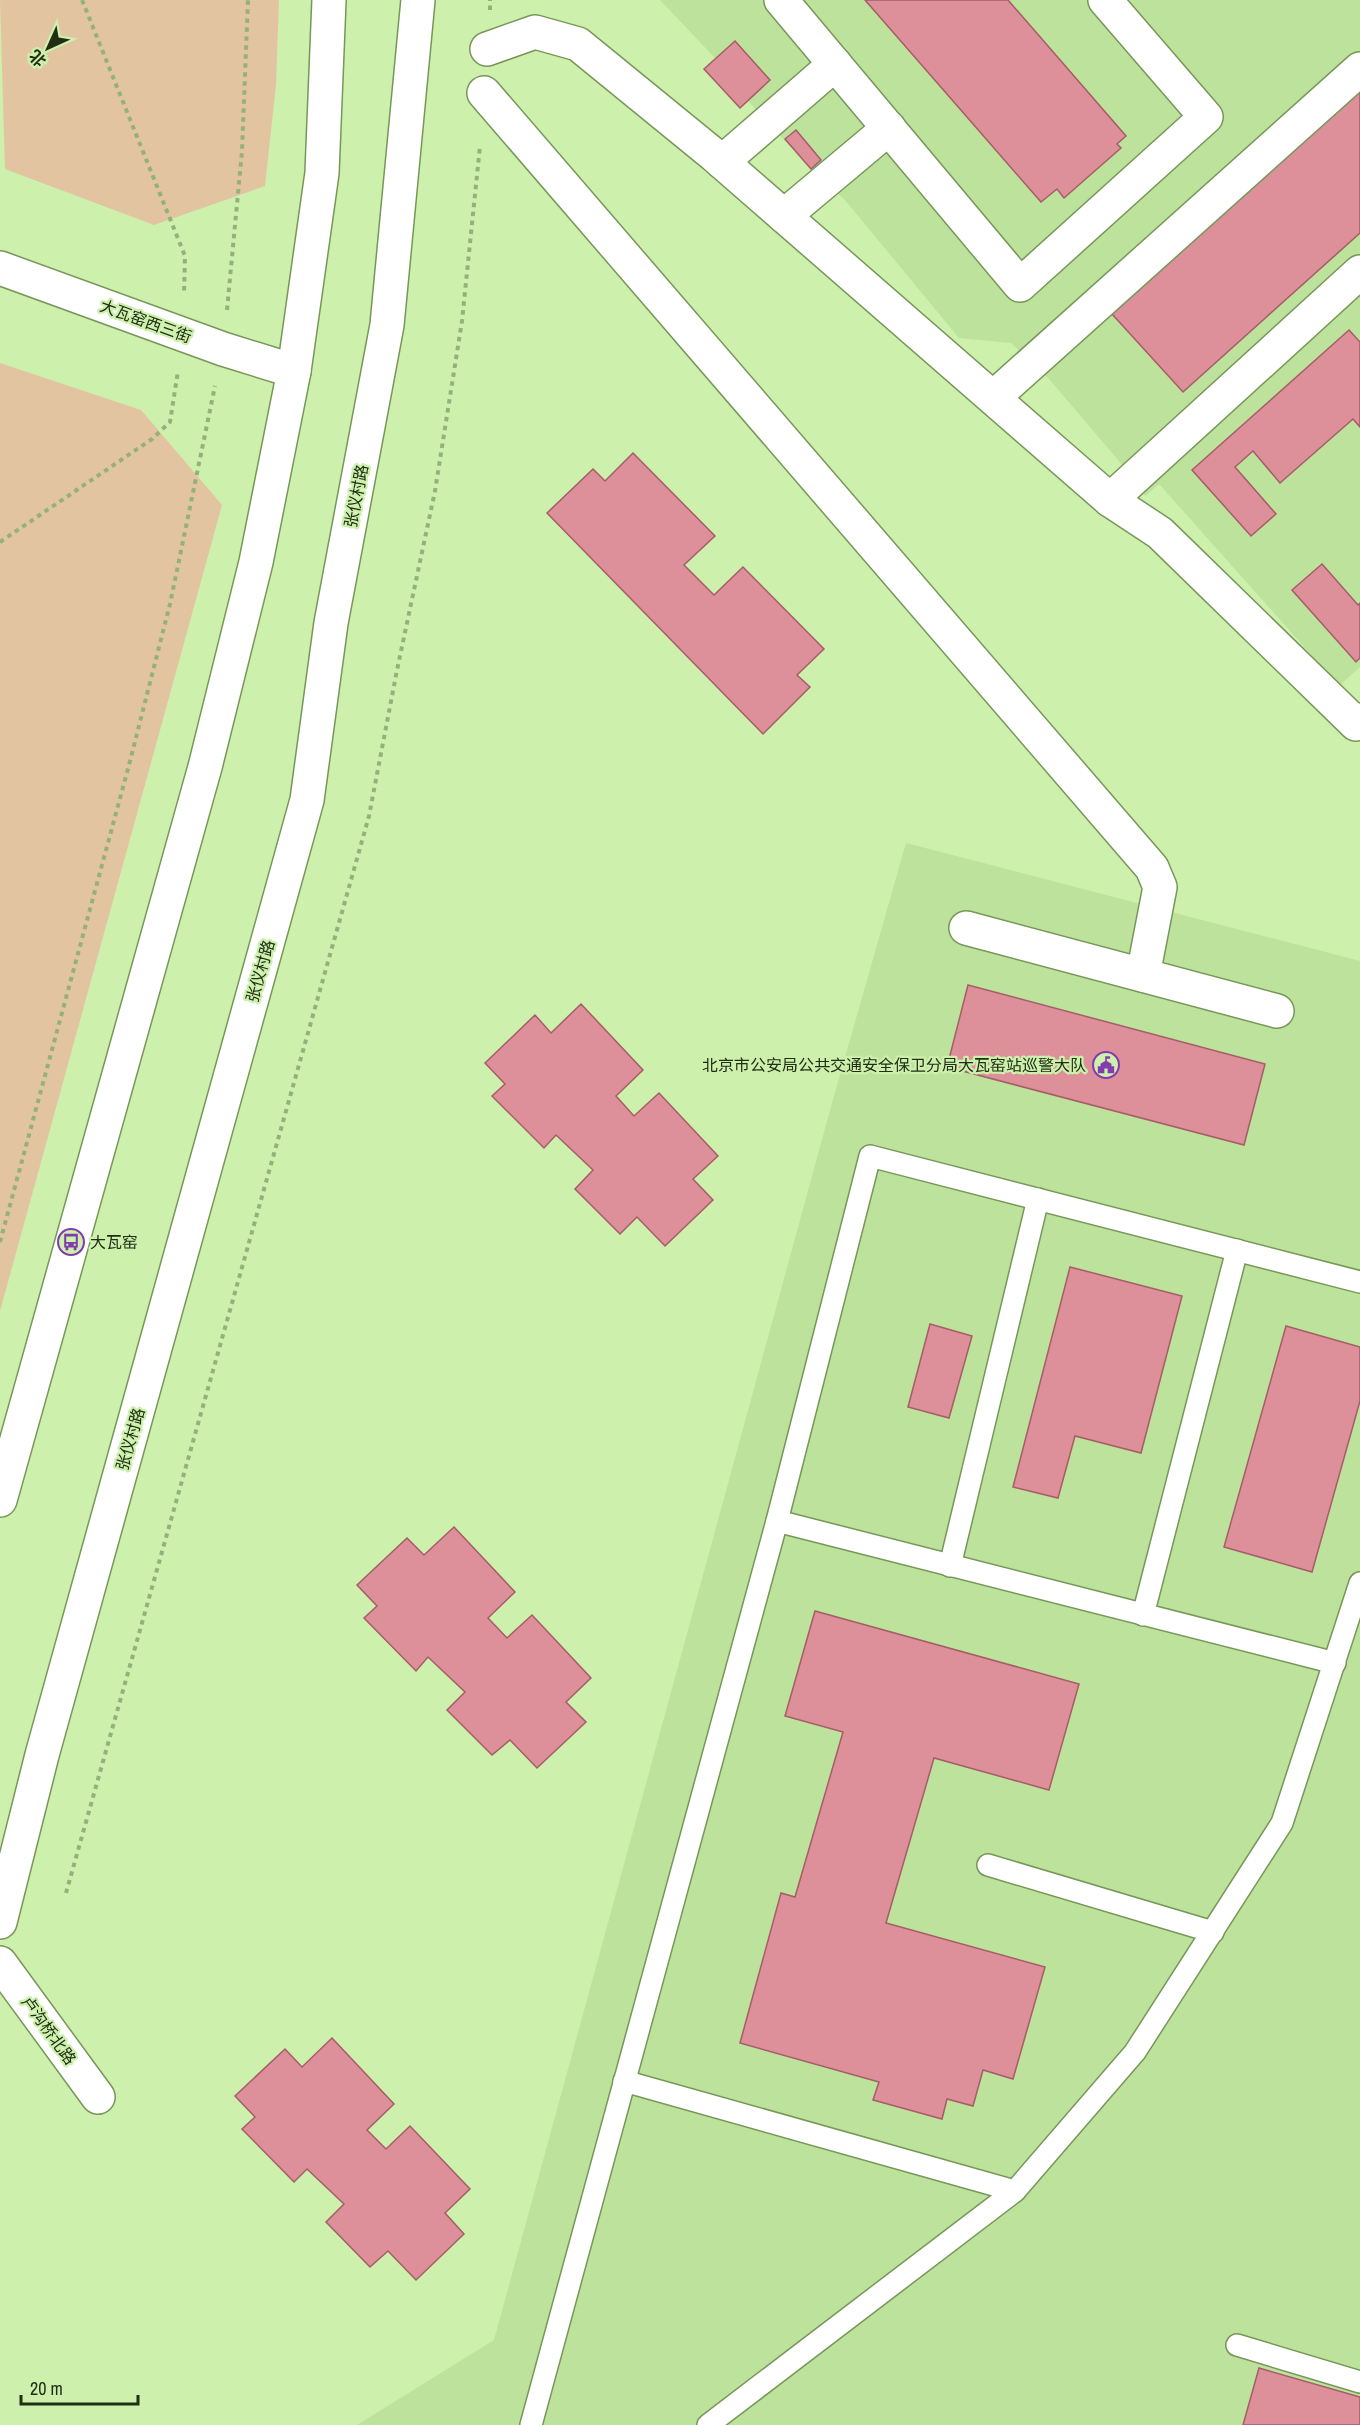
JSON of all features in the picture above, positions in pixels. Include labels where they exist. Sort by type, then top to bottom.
[{"type":"street","points":[[0,1500],[205,767],[256,562],[294,371],[322,174],[329,0]]},
{"type":"street","name":"张仪村路","points":[[0,1922],[45,1744],[307,800],[331,623],[387,325],[418,0]]},
{"type":"street","points":[[781,0],[1020,285],[1206,117],[1105,0]]},
{"type":"street","points":[[487,49],[534,32],[578,44],[722,162],[1110,500],[1160,533],[1356,724],[1360,720]]},
{"type":"street","points":[[722,162],[835,64]]},
{"type":"street","points":[[994,397],[1360,69]]},
{"type":"street","points":[[484,93],[1152,868],[1160,887],[1143,975]]},
{"type":"street","points":[[784,216],[889,128]]},
{"type":"street","name":"大瓦窑西三街","points":[[0,268],[223,349],[294,371]]},
{"type":"street","points":[[1110,500],[1360,272]]},
{"type":"street","points":[[966,928],[1277,1011]]},
{"type":"street","name":"卢沟桥北路","points":[[0,1963],[98,2097]]},
{"type":"lane","points":[[531,2425],[777,1521],[870,1156],[1360,1282]]},
{"type":"lane","points":[[950,1566],[1038,1199]]},
{"type":"lane","points":[[1143,1615],[1237,1250]]},
{"type":"lane","points":[[777,1521],[1335,1663]]},
{"type":"lane","points":[[708,2425],[1016,2191],[1135,2052],[1282,1823],[1360,1584]]},
{"type":"lane","points":[[988,1866],[1212,1932]]},
{"type":"lane","points":[[624,2081],[1016,2191]]},
{"type":"lane","points":[[1237,2345],[1360,2382]]},
{"type":"path","points":[[0,1242],[126,777],[164,627],[223,349],[242,151],[248,0]]},
{"type":"path","points":[[487,49],[490,0]]},
{"type":"path","points":[[66,1893],[369,816],[435,491],[462,321],[479,169],[484,93]]},
{"type":"shaded area","points":[[0,0],[279,0],[276,85],[265,186],[154,225],[5,169]]},
{"type":"shaded area","points":[[660,0],[1360,0],[1360,667],[1339,686],[1159,484],[1145,496],[1118,460],[1050,380],[1011,343],[959,338],[845,200],[811,169],[748,101],[715,58]]},
{"type":"shaded area","points":[[0,363],[141,410],[222,505],[0,1311]]},
{"type":"shaded area","points":[[906,843],[1360,961],[1360,2425],[357,2425],[494,2340],[832,1103]]},
{"type":"building","points":[[865,0],[1008,0],[1126,136],[1117,144],[1121,148],[1064,198],[1057,189],[1041,202]]},
{"type":"building","points":[[735,41],[770,80],[740,108],[704,69]]},
{"type":"building","points":[[1360,90],[1360,233],[1183,392],[1112,314]]},
{"type":"building","points":[[796,130],[821,160],[811,169],[785,139]]},
{"type":"building","points":[[1349,330],[1360,342],[1360,427],[1353,419],[1280,483],[1253,451],[1235,467],[1276,514],[1251,536],[1192,470]]},
{"type":"building","points":[[633,453],[715,536],[684,565],[714,595],[743,567],[824,649],[797,675],[810,687],[763,734],[547,513],[593,469],[605,481]]},
{"type":"building","points":[[1322,564],[1358,605],[1360,603],[1360,658],[1356,662],[1292,590]]},
{"type":"building","name":"北京市公安局公共交通安全保卫分局大瓦窑站巡警大队","points":[[968,985],[1265,1064],[1244,1145],[947,1067]]},
{"type":"building","points":[[581,1004],[643,1070],[616,1096],[634,1116],[659,1093],[718,1156],[693,1179],[713,1200],[665,1246],[637,1217],[620,1234],[575,1189],[593,1170],[556,1135],[544,1148],[492,1096],[505,1084],[485,1063],[535,1015],[551,1033]]},
{"type":"building","points":[[1070,1267],[1182,1296],[1141,1453],[1075,1436],[1058,1498],[1013,1487]]},
{"type":"building","points":[[930,1324],[972,1336],[949,1418],[908,1407]]},
{"type":"building","points":[[1286,1326],[1360,1347],[1360,1401],[1312,1572],[1224,1547]]},
{"type":"building","points":[[454,1527],[515,1592],[488,1618],[507,1638],[532,1615],[591,1678],[566,1702],[586,1722],[537,1768],[510,1740],[492,1755],[447,1710],[465,1692],[428,1657],[416,1671],[364,1618],[377,1606],[357,1585],[407,1538],[424,1555]]},
{"type":"building","points":[[815,1611],[1079,1684],[1049,1790],[934,1758],[886,1923],[1045,1967],[1013,2079],[983,2070],[973,2106],[947,2099],[942,2119],[873,2100],[879,2082],[740,2043],[781,1893],[795,1897],[843,1732],[785,1716]]},
{"type":"building","points":[[332,2038],[394,2104],[367,2130],[386,2149],[410,2126],[470,2189],[445,2213],[464,2234],[416,2280],[388,2251],[370,2267],[326,2222],[344,2204],[307,2169],[294,2182],[242,2129],[255,2117],[235,2096],[285,2049],[302,2067]]},
{"type":"building","points":[[1259,2368],[1360,2397],[1360,2425],[1243,2425]]},
{"type":"place","name":"北京市公安局公共交通安全保卫分局大瓦窑站巡警大队","points":[[1106,1065]]},
{"type":"place","name":"大瓦窑","points":[[71,1242]]}]
